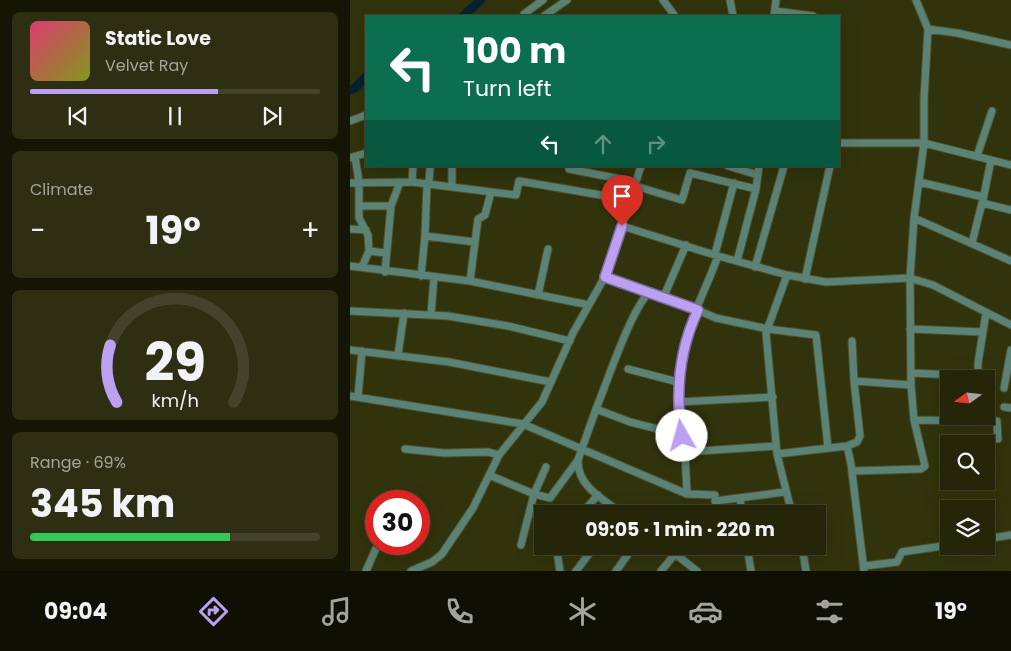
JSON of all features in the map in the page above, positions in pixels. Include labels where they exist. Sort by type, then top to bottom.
[{"type":"street","points":[[526,15],[524,14],[543,0]]},
{"type":"street","points":[[545,15],[567,0]]},
{"type":"street","points":[[663,0],[674,15]]},
{"type":"street","points":[[730,0],[733,15]]},
{"type":"street","points":[[776,0],[774,13],[800,15]]},
{"type":"street","points":[[852,471],[921,469],[925,466],[914,420],[911,386],[910,278],[914,218],[924,143],[924,98],[928,29],[916,0]]},
{"type":"street","points":[[928,29],[957,32],[1011,45]]},
{"type":"street","points":[[977,156],[992,110]]},
{"type":"street","points":[[350,121],[365,115]]},
{"type":"street","points":[[840,143],[924,143],[1011,165]]},
{"type":"street","points":[[362,267],[369,251],[366,230],[360,223],[359,182],[352,157],[365,153]]},
{"type":"street","points":[[972,243],[991,160]]},
{"type":"street","points":[[412,182],[413,167]]},
{"type":"street","points":[[421,276],[430,167]]},
{"type":"street","points":[[452,167],[452,186]]},
{"type":"street","points":[[411,571],[432,562],[442,554],[473,508],[499,455],[522,424],[542,402],[570,341],[605,277],[641,167]]},
{"type":"street","points":[[731,167],[758,175]]},
{"type":"street","points":[[737,261],[756,188],[759,167]]},
{"type":"street","points":[[755,267],[784,167]]},
{"type":"street","points":[[806,279],[830,167]]},
{"type":"street","points":[[569,169],[635,184],[682,200],[690,173],[756,188]]},
{"type":"street","points":[[350,183],[412,182],[516,195],[519,181],[630,200]]},
{"type":"street","points":[[385,272],[391,206],[400,182]]},
{"type":"street","points":[[919,182],[1011,210]]},
{"type":"street","points":[[687,494],[685,452],[678,402],[678,382],[688,331],[698,310],[717,255],[734,183]]},
{"type":"street","points":[[470,281],[478,219],[485,215],[491,192]]},
{"type":"street","points":[[350,208],[359,206],[391,206]]},
{"type":"street","points":[[914,218],[1011,261]]},
{"type":"street","points":[[622,226],[755,267],[806,279],[826,282],[910,278],[933,285],[986,314],[1011,325]]},
{"type":"street","points":[[350,229],[366,230]]},
{"type":"street","points":[[425,236],[475,242]]},
{"type":"street","points":[[664,296],[686,246]]},
{"type":"street","points":[[538,295],[548,249]]},
{"type":"street","points":[[369,251],[386,253]]},
{"type":"street","points":[[350,266],[385,272],[470,281],[589,305]]},
{"type":"street","points":[[787,275],[768,329],[768,368],[773,397],[777,450],[789,505]]},
{"type":"street","points":[[431,314],[434,277]]},
{"type":"street","points":[[605,277],[649,293],[664,296],[716,318],[768,329],[816,335],[828,448]]},
{"type":"street","points":[[489,475],[534,494],[550,498],[578,460],[621,345],[641,304],[649,293]]},
{"type":"street","points":[[350,311],[431,314],[508,326],[570,341]]},
{"type":"street","points":[[398,355],[404,313]]},
{"type":"street","points":[[979,370],[986,314]]},
{"type":"street","points":[[910,329],[983,332]]},
{"type":"street","points":[[685,452],[828,448],[847,446],[857,442],[860,436],[852,341]]},
{"type":"street","points":[[350,350],[450,362],[551,382]]},
{"type":"street","points":[[1004,388],[1011,350]]},
{"type":"street","points":[[362,351],[354,396],[522,424],[687,494],[715,498],[740,498],[785,492]]},
{"type":"street","points":[[628,368],[678,382]]},
{"type":"street","points":[[911,373],[940,375]]},
{"type":"street","points":[[854,381],[911,386]]},
{"type":"street","points":[[678,402],[773,397]]},
{"type":"street","points":[[596,409],[630,422],[682,436]]},
{"type":"street","points":[[914,420],[940,419]]},
{"type":"street","points":[[995,421],[997,421],[998,439]]},
{"type":"street","points":[[847,446],[852,471],[864,569],[897,562],[902,552],[940,546]]},
{"type":"street","points":[[405,449],[444,453],[488,452],[499,455]]},
{"type":"street","points":[[578,460],[581,478],[611,505]]},
{"type":"street","points":[[521,545],[534,494],[546,467]]},
{"type":"street","points":[[589,505],[598,495]]},
{"type":"street","points":[[740,498],[741,505]]},
{"type":"street","points":[[995,538],[1011,535]]},
{"type":"street","points":[[366,571],[373,555]]},
{"type":"street","points":[[557,555],[560,571]]},
{"type":"street","points":[[576,571],[588,555]]},
{"type":"street","points":[[616,571],[628,555]]},
{"type":"street","points":[[661,571],[674,555]]},
{"type":"street","points":[[676,555],[697,571]]},
{"type":"street","points":[[748,555],[751,571]]},
{"type":"street","points":[[803,555],[806,571]]},
{"type":"waterway","points":[[464,15],[481,0]]},
{"type":"waterway","points":[[350,90],[355,88],[365,78]]},
{"type":"route","points":[[622,226],[605,277],[649,293],[664,296],[698,310],[688,331],[678,382],[682,436]]}]
